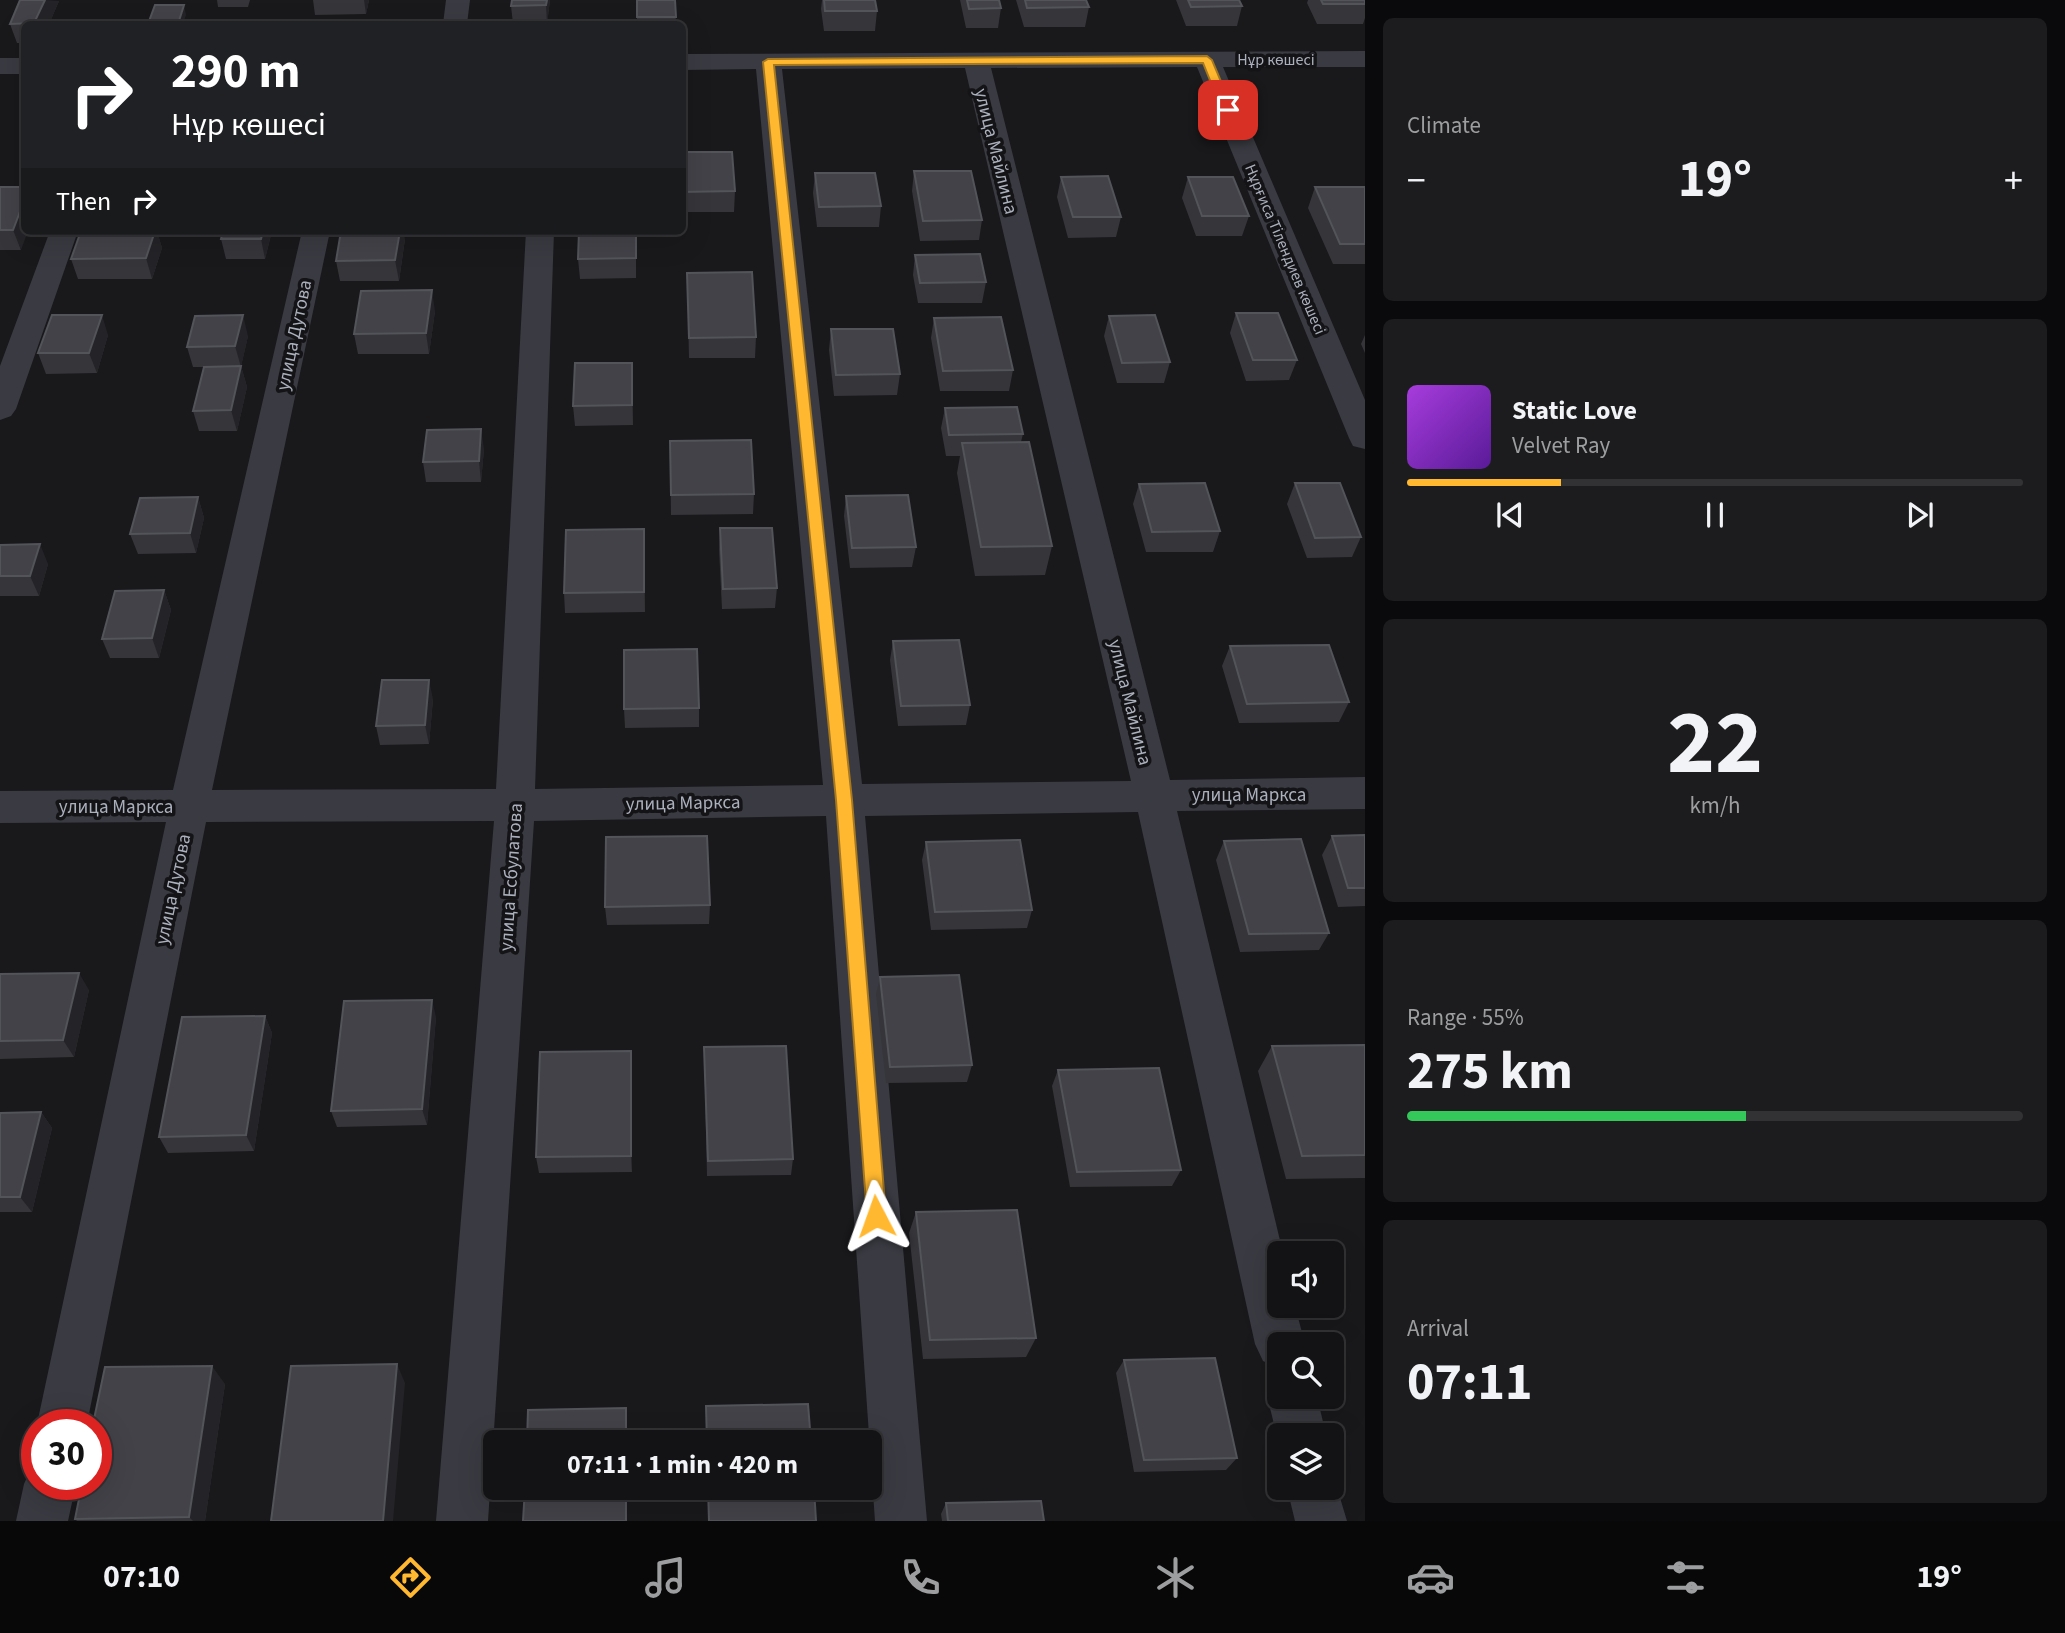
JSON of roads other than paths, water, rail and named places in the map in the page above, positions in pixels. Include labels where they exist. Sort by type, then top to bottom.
[{"type":"street","points":[[455,21],[458,0]]},
{"type":"street","name":"Нұр көшесі","points":[[686,62],[1365,59]]},
{"type":"street","name":"Нұрғиса Тілендиев көшесі","points":[[1207,60],[1365,438]]},
{"type":"street","name":"улица Майлина","points":[[976,61],[1154,794],[1277,1332]]},
{"type":"street","points":[[768,62],[844,800],[901,1521]]},
{"type":"street","points":[[0,66],[21,66]]},
{"type":"street","points":[[0,409],[63,235]]},
{"type":"street","name":"улица Дутова","points":[[65,1409],[189,806],[315,235]]},
{"type":"street","name":"улица Есбулатова","points":[[462,1521],[515,805],[540,235]]},
{"type":"street","name":"улица Маркса","points":[[0,807],[515,805],[1365,793]]},
{"type":"street","points":[[42,1521],[47,1500]]},
{"type":"street","points":[[1316,1500],[1321,1521]]}]
